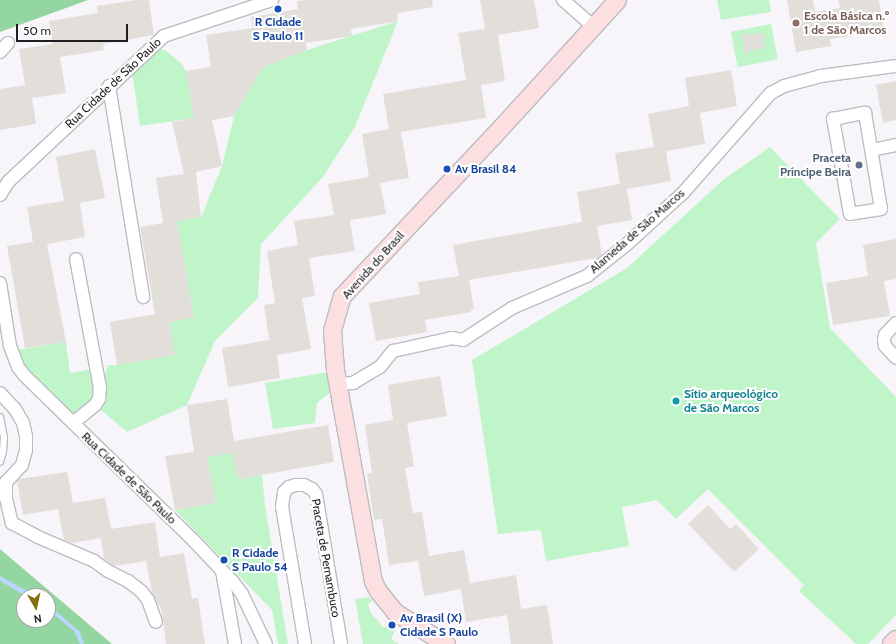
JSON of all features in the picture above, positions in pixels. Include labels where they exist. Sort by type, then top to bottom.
[{"type":"street","name":"Rua Cidade de São Paulo","points":[[0,195],[8,182],[164,36],[272,0]]},
{"type":"street","points":[[563,0],[593,26]]},
{"type":"street","name":"Avenida do Brasil","points":[[445,644],[395,612],[378,591],[373,581],[334,361],[332,330],[342,296],[497,132],[617,0]]},
{"type":"street","name":"Alameda de São Marcos","points":[[338,384],[353,383],[380,367],[393,351],[452,338],[463,340],[512,308],[587,276],[626,245],[683,193],[771,93],[784,86],[821,76],[896,66]]},
{"type":"street","points":[[109,86],[143,297]]},
{"type":"street","points":[[865,113],[872,150],[881,209],[850,214],[833,119],[865,113]]},
{"type":"street","points":[[872,150],[896,145]]},
{"type":"street","points":[[72,423],[95,405],[99,399],[100,388],[76,260]]},
{"type":"street","name":"Rua Cidade de São Paulo","points":[[0,283],[2,309],[10,346],[18,366],[24,375],[194,541],[222,571],[242,594],[266,644]]},
{"type":"street","points":[[896,323],[885,335],[884,340],[885,346],[896,358]]},
{"type":"street","points":[[0,393],[15,409],[23,423],[26,436],[26,450],[22,465],[6,482],[6,498],[12,523],[38,537],[94,561],[128,581],[141,591],[148,600],[156,622]]},
{"type":"street","name":"Praceta de Pernambuco","points":[[305,644],[282,506],[284,492],[289,487],[296,485],[304,485],[312,489],[316,494],[341,644]]},
{"type":"street","points":[[222,571],[235,644]]},
{"type":"street","points":[[891,644],[896,639]]},
{"type":"lane","points":[[0,417],[4,437],[3,451],[0,462]]},
{"type":"green space","points":[[0,0],[88,0],[0,32]]},
{"type":"green space","points":[[717,0],[769,0],[771,12],[721,20]]},
{"type":"green space","points":[[398,21],[355,127],[323,177],[261,244],[258,298],[215,341],[187,405],[127,432],[95,405],[108,365],[117,365],[175,355],[169,322],[194,317],[177,221],[201,217],[222,166],[234,116],[263,67],[307,50]]},
{"type":"green space","points":[[771,24],[778,59],[738,67],[731,32]]},
{"type":"green space","points":[[158,48],[166,51],[181,63],[186,71],[194,118],[140,126],[132,72]]},
{"type":"green space","points":[[770,147],[840,219],[816,243],[830,328],[896,397],[896,615],[868,644],[856,644],[799,591],[804,585],[708,489],[676,519],[657,500],[622,507],[629,546],[546,561],[541,530],[498,534],[472,360],[627,268],[723,180]]},
{"type":"green space","points":[[66,342],[70,373],[92,369],[96,392],[93,402],[73,417],[21,363],[16,350]]},
{"type":"green space","points":[[334,371],[337,387],[317,403],[315,423],[273,429],[265,383]]},
{"type":"green space","points":[[232,453],[238,479],[262,475],[265,505],[288,644],[278,644],[272,610],[175,510],[216,503],[207,457]]},
{"type":"green space","points":[[0,549],[46,588],[16,588],[16,628],[56,628],[56,596],[112,644],[0,644]]},
{"type":"green space","points":[[369,597],[372,601],[368,604],[371,613],[384,628],[388,624],[396,629],[391,639],[399,644],[363,644],[355,599]]},
{"type":"water","points":[[0,576],[22,588],[16,588],[16,590],[0,581]]},
{"type":"water","points":[[56,611],[80,632],[84,644],[80,644],[74,631],[56,616]]},
{"type":"building","points":[[136,0],[149,0],[154,35],[103,44],[104,50],[60,57],[66,93],[32,98],[36,124],[0,130],[0,89],[25,85],[19,49],[53,44],[49,21],[98,13],[97,6]]},
{"type":"building","points":[[432,0],[433,7],[397,13],[398,21],[351,29],[352,36],[306,43],[307,50],[263,67],[234,116],[212,120],[222,166],[196,172],[201,217],[177,221],[194,317],[169,322],[175,355],[117,365],[110,322],[155,314],[140,227],[163,223],[156,178],[184,174],[172,122],[194,118],[186,71],[211,67],[206,35],[253,28],[251,17],[298,9],[297,1]]},
{"type":"building","points":[[480,0],[534,0],[539,28],[498,35],[505,81],[481,85],[486,118],[401,132],[409,178],[380,183],[386,214],[350,220],[355,251],[309,258],[315,296],[302,298],[311,349],[277,355],[280,378],[228,387],[222,348],[269,340],[264,305],[275,303],[267,251],[298,245],[294,221],[334,215],[328,184],[369,177],[362,134],[389,129],[383,94],[466,80],[458,33],[485,29]]},
{"type":"building","points":[[787,0],[813,0],[815,12],[840,8],[838,0],[879,0],[884,32],[830,39],[831,46],[796,52]]},
{"type":"building","points":[[764,33],[763,41],[766,48],[751,50],[744,55],[744,42],[740,35]]},
{"type":"building","points":[[731,70],[737,106],[700,113],[705,144],[666,151],[671,181],[627,189],[632,220],[597,226],[602,255],[597,258],[469,280],[474,309],[471,310],[471,312],[425,320],[427,332],[376,341],[369,303],[420,294],[418,282],[459,276],[453,245],[582,222],[577,192],[620,184],[615,153],[654,147],[648,114],[689,106],[685,78]]},
{"type":"building","points":[[896,81],[896,120],[883,123],[876,85]]},
{"type":"building","points":[[95,149],[105,198],[80,203],[85,237],[47,244],[66,342],[25,348],[7,246],[33,242],[27,207],[64,201],[56,157]]},
{"type":"building","points":[[896,239],[896,279],[884,281],[890,316],[833,325],[826,283],[868,276],[863,245]]},
{"type":"building","points":[[440,376],[447,416],[407,423],[414,466],[405,468],[413,513],[422,512],[429,556],[464,550],[470,583],[516,575],[521,609],[547,605],[553,644],[511,644],[507,615],[466,622],[461,589],[424,596],[418,561],[389,565],[382,519],[374,520],[367,474],[372,473],[365,425],[393,420],[388,385]]},
{"type":"building","points":[[227,399],[234,441],[328,425],[334,462],[238,479],[232,453],[207,457],[216,503],[175,510],[165,456],[194,452],[187,405]]},
{"type":"building","points":[[67,472],[73,503],[105,498],[111,529],[155,522],[160,557],[184,553],[192,599],[198,598],[205,644],[166,644],[160,605],[158,605],[152,593],[146,561],[114,566],[104,559],[101,538],[72,543],[64,540],[58,509],[23,515],[17,481],[19,479]]},
{"type":"building","points":[[708,505],[730,529],[736,524],[759,549],[734,572],[688,524]]},
{"type":"place","name":"R Cidade S Paulo 11","points":[[278,9]]},
{"type":"place","name":"Escola Básica n.º 1 de São Marcos","points":[[796,23]]},
{"type":"place","name":"Praceta Príncipe Beira","points":[[859,165]]},
{"type":"place","name":"Av Brasil 84","points":[[447,169]]},
{"type":"place","name":"Sítio arqueológico de São Marcos","points":[[676,401]]},
{"type":"place","name":"R Cidade S Paulo 54","points":[[224,560]]},
{"type":"place","name":"Av Brasil (X) Cidade S Paulo","points":[[392,625]]}]
